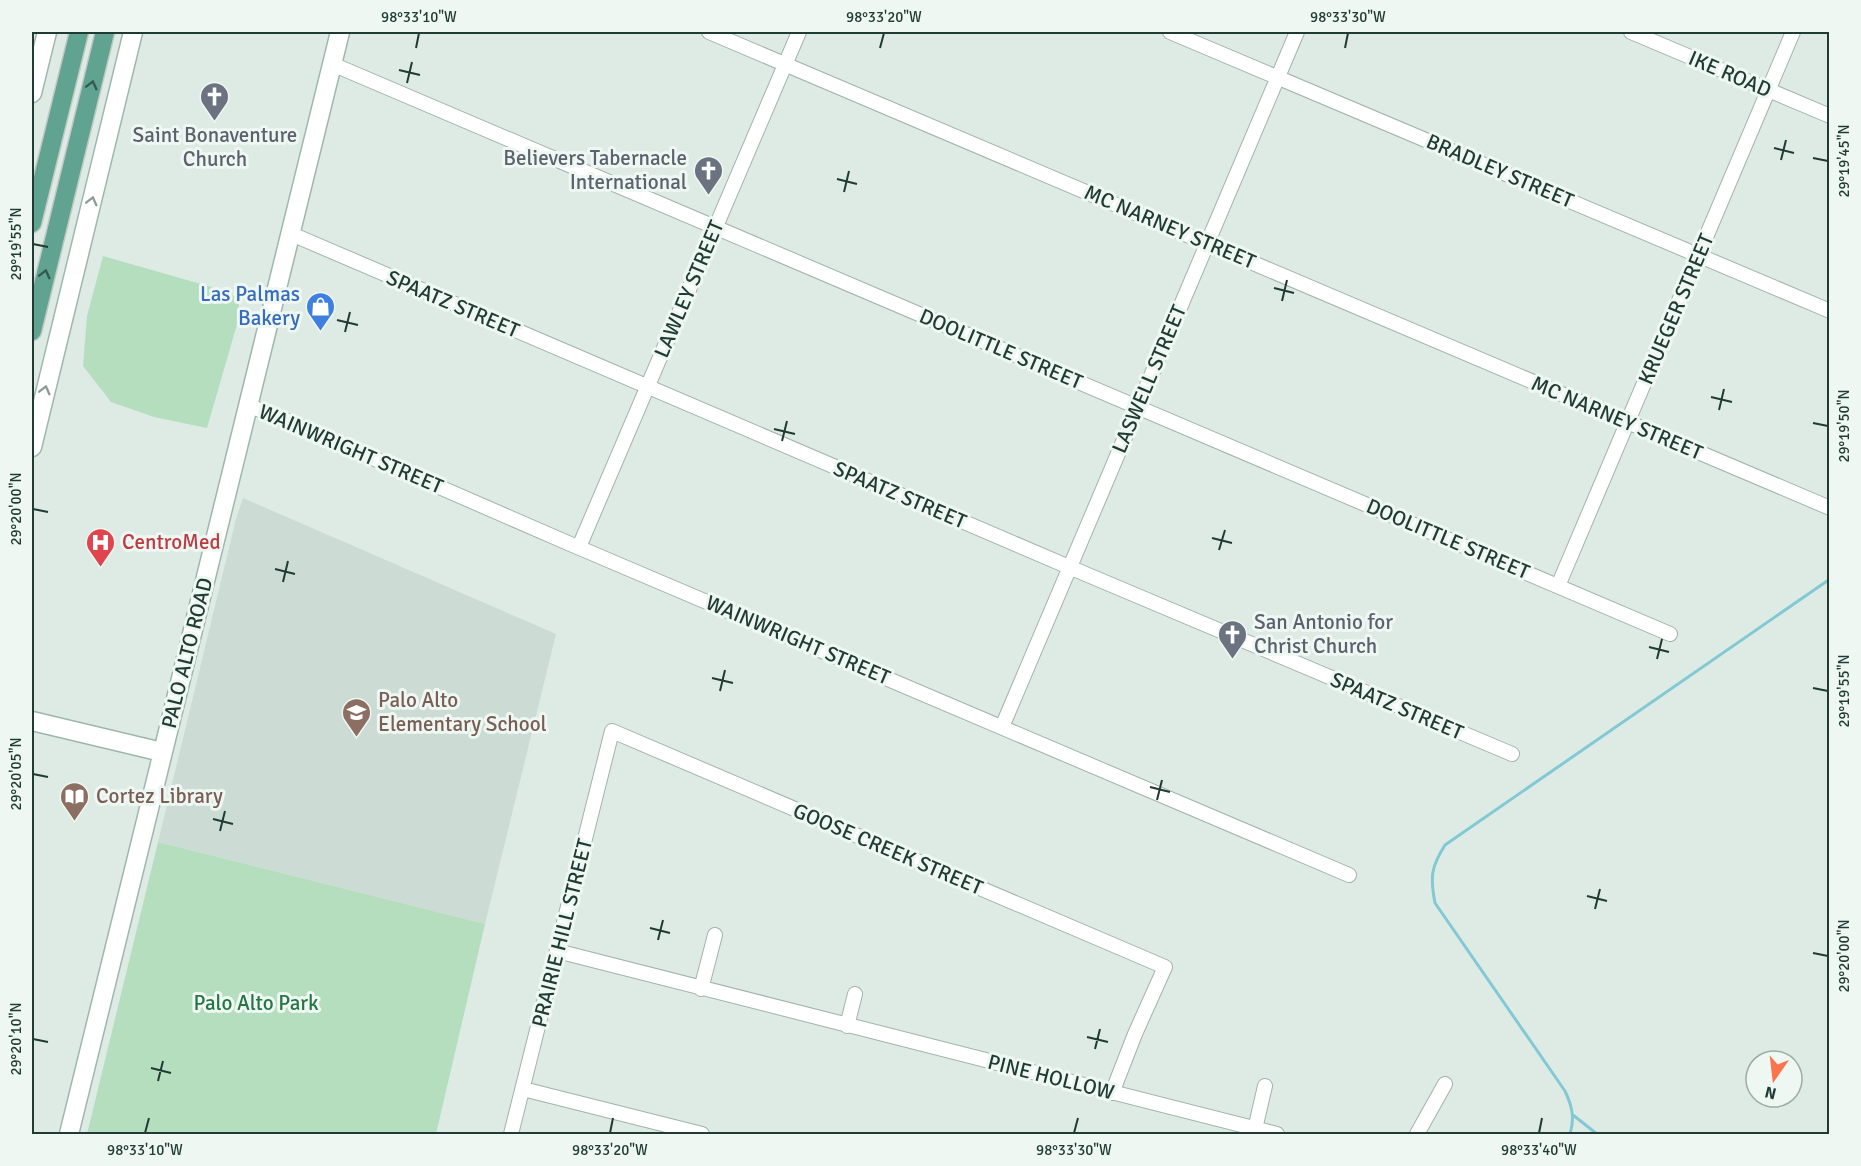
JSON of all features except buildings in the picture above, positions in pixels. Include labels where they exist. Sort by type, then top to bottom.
[{"type":"main road","points":[[32,223],[79,32]]},
{"type":"main road","points":[[32,331],[105,32]]},
{"type":"street","points":[[32,93],[47,32]]},
{"type":"street","points":[[32,447],[133,32]]},
{"type":"street","name":"PALO ALTO ROAD","points":[[69,1134],[340,32]]},
{"type":"street","name":"MC NARNEY STREET","points":[[709,32],[1830,508]]},
{"type":"street","name":"LAWLEY STREET","points":[[579,547],[799,32]]},
{"type":"street","name":"BRADLEY STREET","points":[[1170,32],[1830,311]]},
{"type":"street","name":"LASWELL STREET","points":[[1002,727],[1297,32]]},
{"type":"street","name":"IKE ROAD","points":[[1630,32],[1830,116]]},
{"type":"street","name":"KRUEGER STREET","points":[[1558,586],[1793,32]]},
{"type":"street","name":"DOOLITTLE STREET","points":[[332,64],[1670,633]]},
{"type":"street","name":"SPAATZ STREET","points":[[289,233],[1512,754]]},
{"type":"street","name":"WAINWRIGHT STREET","points":[[247,405],[287,420],[1349,875]]},
{"type":"street","points":[[32,721],[162,752]]},
{"type":"street","name":"PRAIRIE HILL STREET","points":[[511,1134],[612,730]]},
{"type":"street","name":"GOOSE CREEK STREET","points":[[612,730],[1165,967],[1112,1093]]},
{"type":"street","points":[[701,988],[715,935]]},
{"type":"street","name":"PINE HOLLOW","points":[[557,951],[1277,1134]]},
{"type":"street","points":[[847,1026],[855,994]]},
{"type":"street","points":[[1417,1134],[1444,1084]]},
{"type":"street","points":[[1255,1129],[1265,1086]]},
{"type":"street","points":[[523,1089],[702,1134]]},
{"type":"shaded area","name":"Palo Alto Elementary School","points":[[243,498],[556,634],[485,924],[158,842]]},
{"type":"green space","points":[[103,256],[229,292],[238,300],[240,314],[207,428],[154,417],[111,402],[83,366],[87,316]]},
{"type":"green space","name":"Palo Alto Park","points":[[158,842],[485,924],[436,1134],[87,1134]]},
{"type":"waterway","points":[[1570,1134],[1572,1112],[1565,1091],[1435,903],[1432,886],[1434,866],[1445,845],[1830,579]]},
{"type":"waterway","points":[[1573,1115],[1597,1134]]},
{"type":"place","name":"Saint Bonaventure Church","points":[[215,122]]},
{"type":"place","name":"Believers Tabernacle International","points":[[708,196]]},
{"type":"place","name":"Las Palmas Bakery","points":[[321,332]]},
{"type":"place","name":"CentroMed","points":[[101,568]]},
{"type":"place","name":"San Antonio for Christ Church","points":[[1233,660]]},
{"type":"place","name":"Palo Alto Elementary School","points":[[357,738]]},
{"type":"place","name":"Cortez Library","points":[[75,822]]}]
